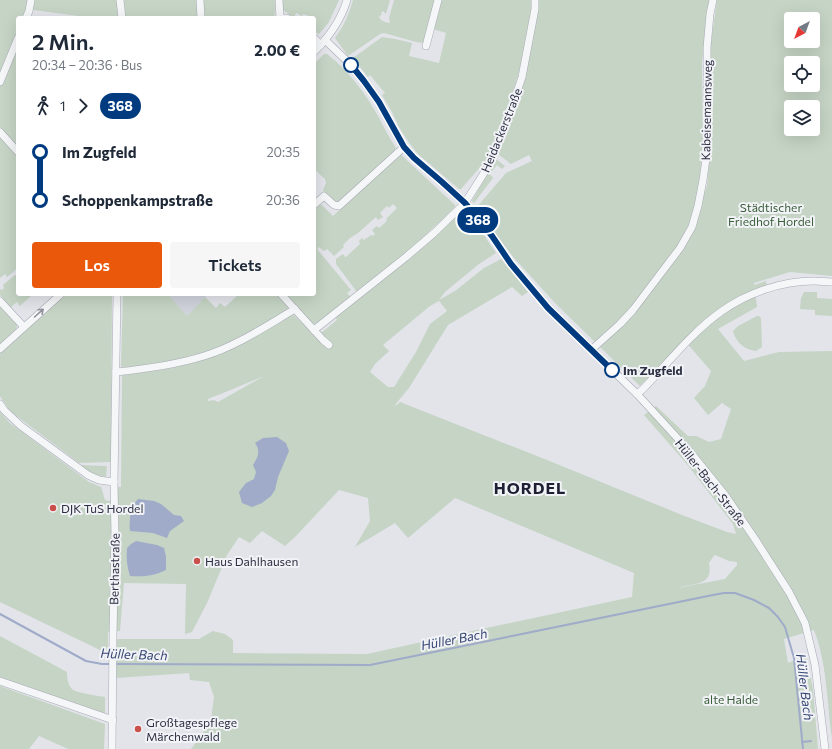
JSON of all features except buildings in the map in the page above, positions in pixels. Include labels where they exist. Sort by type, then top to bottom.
[{"type":"street","points":[[27,16],[31,0]]},
{"type":"street","points":[[120,0],[122,16]]},
{"type":"street","points":[[200,0],[201,16]]},
{"type":"street","points":[[279,0],[279,16]]},
{"type":"street","points":[[316,50],[333,30],[341,17],[347,0]]},
{"type":"street","points":[[426,46],[438,0]]},
{"type":"street","name":"Heidackerstraße","points":[[314,330],[406,257],[434,233],[465,203],[489,165],[509,116],[522,77],[535,9],[535,0]]},
{"type":"street","name":"Kabeisemannsweg","points":[[591,350],[633,310],[680,248],[692,228],[698,206],[708,145],[707,48],[710,14],[713,0]]},
{"type":"street","name":"Hüller-Bach-Straße","points":[[316,39],[323,42],[346,60],[379,102],[404,147],[414,158],[465,203],[492,236],[511,264],[548,308],[637,394],[691,453],[725,495],[755,539],[795,603],[805,623],[814,656],[825,749]]},
{"type":"street","points":[[0,82],[16,43]]},
{"type":"street","points":[[0,132],[16,150]]},
{"type":"street","points":[[316,203],[324,196],[334,205],[339,206],[404,147]]},
{"type":"street","points":[[637,394],[644,389],[708,322],[736,302],[768,288],[813,281],[832,282]]},
{"type":"street","points":[[0,349],[59,296]]},
{"type":"street","name":"Berthastraße","points":[[112,749],[117,296]]},
{"type":"street","points":[[283,296],[329,345]]},
{"type":"street","points":[[0,301],[24,327]]},
{"type":"street","points":[[116,372],[168,366],[205,356],[239,342],[295,309]]},
{"type":"street","points":[[0,404],[21,426],[88,475],[99,480],[114,482]]},
{"type":"street","points":[[0,681],[112,720]]},
{"type":"shaded area","points":[[170,296],[206,296],[187,316]]},
{"type":"green space","points":[[0,0],[28,0],[27,10],[24,16],[16,16],[16,35],[0,73]]},
{"type":"green space","points":[[34,0],[117,0],[118,16],[79,16],[33,10]]},
{"type":"green space","points":[[124,0],[197,0],[198,16],[125,16]]},
{"type":"green space","points":[[202,0],[276,0],[274,16],[203,16]]},
{"type":"green space","points":[[282,0],[339,0],[329,22],[319,34],[316,33],[316,16],[303,14],[302,16],[296,13],[295,16],[291,16],[282,9]]},
{"type":"green space","points":[[353,0],[390,0],[386,14],[383,11],[379,17],[385,22],[389,23],[394,0],[436,0],[423,43],[384,33],[380,34],[348,56],[335,38],[346,20]]},
{"type":"green space","points":[[440,0],[532,0],[529,27],[519,72],[503,123],[488,158],[461,189],[459,189],[418,154],[399,127],[382,95],[385,93],[370,75],[368,77],[353,58],[382,37],[412,43],[409,56],[439,63],[446,33],[433,29]]},
{"type":"green space","points":[[538,0],[710,0],[702,62],[703,138],[699,192],[690,222],[677,249],[652,281],[626,313],[595,342],[556,304],[514,258],[476,208],[506,173],[532,161],[529,155],[511,164],[498,154],[525,77]]},
{"type":"green space","points":[[717,0],[832,0],[832,276],[790,272],[754,283],[754,285],[766,281],[767,286],[755,290],[757,307],[718,329],[744,361],[779,352],[832,351],[832,738],[822,656],[814,630],[784,639],[788,663],[806,656],[813,689],[818,749],[191,749],[211,719],[214,697],[209,682],[190,680],[189,673],[116,678],[116,639],[199,639],[213,631],[225,634],[233,640],[233,653],[367,654],[632,597],[634,573],[455,498],[408,538],[395,523],[355,547],[370,521],[368,498],[339,490],[285,546],[262,531],[250,543],[239,537],[227,555],[207,603],[192,632],[185,634],[186,584],[124,583],[120,631],[108,632],[108,657],[100,650],[0,602],[0,412],[10,423],[89,482],[101,487],[105,500],[113,502],[115,487],[121,487],[122,375],[167,369],[186,364],[294,315],[316,337],[337,320],[335,317],[425,246],[462,209],[477,225],[496,253],[479,264],[445,292],[439,300],[455,291],[484,268],[501,259],[528,292],[522,296],[512,287],[448,325],[409,388],[394,406],[400,402],[682,515],[736,534],[733,524],[686,463],[644,415],[656,406],[688,436],[696,436],[709,442],[721,439],[731,409],[722,403],[708,415],[694,398],[705,386],[711,371],[684,340],[640,386],[600,347],[622,326],[679,254],[707,186],[711,138],[711,42]],"holes":[[[439,301],[447,311],[430,324],[416,352],[394,387],[388,387],[370,372],[375,364],[389,351],[383,345],[430,306]],[[264,376],[218,402],[214,400],[208,401],[208,399]],[[715,555],[729,561],[737,562],[737,565],[725,579],[677,588],[700,583],[705,580],[710,571],[709,563]]]},
{"type":"green space","points":[[16,48],[16,146],[0,127],[0,87]]},
{"type":"green space","points":[[324,54],[327,54],[335,60],[356,82],[373,107],[396,148],[393,153],[340,203],[335,203],[324,192],[323,190],[326,183],[325,179],[316,171],[316,62]]},
{"type":"green space","points":[[0,137],[16,154],[16,270],[7,277],[5,274],[0,278]]},
{"type":"green space","points":[[400,154],[455,205],[455,207],[413,247],[357,292],[336,264],[336,259],[343,254],[346,257],[360,244],[359,241],[362,238],[364,240],[371,235],[373,236],[375,234],[372,230],[377,226],[379,228],[386,222],[387,218],[397,208],[393,204],[389,208],[387,206],[380,213],[383,217],[378,220],[376,217],[350,238],[343,245],[344,247],[334,256],[327,249],[324,251],[319,247],[317,249],[351,290],[347,293],[351,297],[314,324],[311,323],[287,296],[316,296],[316,207],[318,205],[322,205],[333,216]]},
{"type":"green space","points":[[496,159],[505,166],[502,169],[497,165],[490,174],[493,178],[474,203],[472,201]]},
{"type":"green space","points":[[15,275],[16,296],[31,296],[20,306],[17,302],[11,307],[12,309],[0,295],[0,289],[2,290],[4,288],[3,285]]},
{"type":"green space","points":[[804,292],[817,292],[817,298],[832,299],[832,316],[815,315],[815,310],[800,309],[801,298]]},
{"type":"green space","points":[[64,296],[112,296],[111,462],[79,463],[10,411],[0,396],[0,353]]},
{"type":"green space","points":[[123,296],[170,296],[187,316],[205,297],[216,308],[220,303],[225,307],[237,296],[278,296],[290,309],[211,351],[174,362],[123,368],[121,366]]},
{"type":"green space","points":[[0,305],[16,323],[17,327],[16,330],[0,344]]},
{"type":"green space","points":[[757,316],[761,318],[762,347],[756,351],[747,349],[742,345],[736,338],[733,331],[738,326]]},
{"type":"green space","points":[[80,465],[107,466],[106,477],[92,473]]},
{"type":"green space","points":[[0,636],[67,672],[69,684],[73,690],[105,697],[105,714],[0,677]]},
{"type":"green space","points":[[0,686],[105,724],[104,749],[68,749],[39,736],[29,749],[0,749]]},
{"type":"water","points":[[277,437],[286,443],[289,451],[278,477],[275,490],[271,496],[262,503],[252,507],[242,503],[239,492],[246,483],[254,479],[256,472],[253,465],[257,457],[258,449],[255,443],[263,438]]},
{"type":"water","points":[[138,499],[154,501],[161,504],[174,515],[181,516],[184,521],[170,531],[167,538],[153,533],[130,531],[131,512]]},
{"type":"water","points":[[136,541],[157,545],[164,548],[166,570],[148,576],[130,576],[127,562],[127,548]]},
{"type":"waterway","name":"Hüller Bach","points":[[115,664],[370,665],[713,595],[735,593],[754,600],[769,608],[785,627],[794,658],[803,749]]},
{"type":"waterway","name":"Hüller Bach","points":[[0,614],[86,661],[111,664]]},
{"type":"waterway","points":[[802,742],[811,741]]},
{"type":"bus line","name":"368","points":[[351,65],[379,102],[404,147],[414,158],[465,203],[492,236],[511,264],[548,308],[612,370]]},
{"type":"place","name":"Im Zugfeld","points":[[612,370]]},
{"type":"place","name":"DJK TuS Hordel","points":[[53,508]]},
{"type":"place","name":"Haus Dahlhausen","points":[[197,561]]},
{"type":"place","name":"Großtagespflege Märchenwald","points":[[138,729]]},
{"type":"district","name":"HORDEL","points":[[530,487]]},
{"type":"park label","name":"Städtischer Friedhof Hordel","points":[[771,214]]},
{"type":"park label","name":"alte Halde","points":[[731,699]]}]
